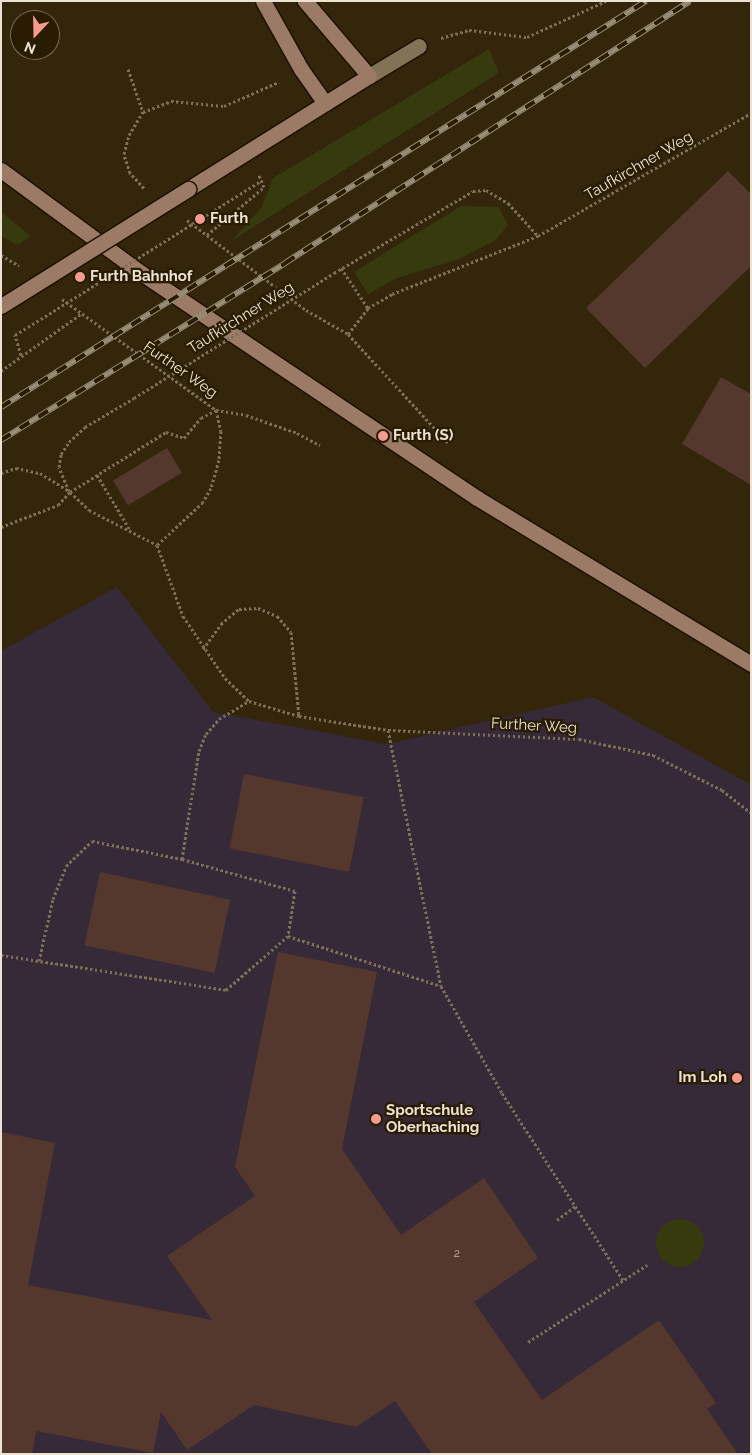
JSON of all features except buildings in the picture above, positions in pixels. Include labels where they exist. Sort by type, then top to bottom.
[{"type":"main road","points":[[264,1],[301,69],[325,103]]},
{"type":"main road","points":[[1,306],[369,76],[305,1]]},
{"type":"main road","points":[[1,170],[141,273],[461,488],[751,664]]},
{"type":"street","points":[[369,76],[419,46]]},
{"type":"path","points":[[419,46],[469,30],[527,37],[606,1]]},
{"type":"path","points":[[128,69],[143,112]]},
{"type":"path","points":[[152,194],[130,174],[124,154],[129,135],[143,112],[171,101],[224,106],[272,87],[301,69]]},
{"type":"path","name":"Taufkirchner Weg","points":[[368,308],[392,294],[538,236],[751,113]]},
{"type":"path","points":[[21,355],[15,335],[261,181]]},
{"type":"path","name":"Taufkirchner Weg","points":[[70,492],[59,467],[60,454],[69,442],[86,427],[341,268],[473,191],[486,190],[508,203],[538,236]]},
{"type":"path","points":[[207,235],[250,200]]},
{"type":"path","points":[[183,217],[306,310],[348,334],[449,444]]},
{"type":"path","points":[[1,255],[26,272]]},
{"type":"path","points":[[341,268],[368,308],[348,334]]},
{"type":"path","name":"Further Weg","points":[[58,296],[216,410],[221,431],[219,460],[211,488],[197,508],[157,545],[171,590],[203,649],[225,678],[249,701],[300,716],[388,730],[578,739],[653,755],[722,790],[751,813]]},
{"type":"path","points":[[1,370],[82,314]]},
{"type":"path","points":[[1,527],[42,514],[58,505],[70,492],[166,432],[184,438],[201,418],[216,410],[246,415],[297,432],[320,445]]},
{"type":"path","points":[[1,472],[16,468],[31,470],[70,492],[89,510],[157,545]]},
{"type":"path","points":[[97,475],[130,530]]},
{"type":"path","points":[[203,649],[221,624],[239,609],[258,608],[277,616],[291,632],[300,716]]},
{"type":"path","points":[[182,859],[199,751],[206,734],[219,719],[249,701]]},
{"type":"path","points":[[388,730],[441,986],[502,1093],[623,1280]]},
{"type":"path","points":[[1,956],[226,990],[288,936],[294,890],[182,859],[92,841],[66,866],[53,899],[39,961]]},
{"type":"path","points":[[288,936],[441,986]]},
{"type":"path","points":[[557,1220],[576,1205]]},
{"type":"path","points":[[528,1342],[647,1265]]},
{"type":"shaded area","points":[[489,49],[499,73],[231,241],[262,207],[273,178]]},
{"type":"shaded area","points":[[461,206],[499,207],[508,225],[496,240],[459,259],[397,278],[368,294],[354,272]]},
{"type":"shaded area","points":[[1,212],[31,236],[18,245],[1,236]]},
{"type":"shaded area","name":"Sportschule Oberhaching","points":[[117,587],[213,712],[387,744],[593,697],[751,785],[751,1454],[1,1454],[1,651]]},
{"type":"shaded area","points":[[680,1219],[689,1221],[697,1226],[702,1234],[704,1243],[702,1252],[697,1260],[689,1265],[680,1267],[671,1265],[663,1260],[658,1252],[656,1243],[658,1234],[663,1226],[671,1221]]},
{"type":"railway","points":[[1,407],[646,1]]},
{"type":"railway","points":[[1,440],[285,263],[690,1]]},
{"type":"place","name":"Furth","points":[[200,219]]},
{"type":"place","name":"Furth Bahnhof","points":[[80,277]]},
{"type":"place","name":"Furth (S)","points":[[383,436]]},
{"type":"place","name":"Im Loh","points":[[737,1078]]},
{"type":"place","name":"Sportschule Oberhaching","points":[[376,1119]]}]
